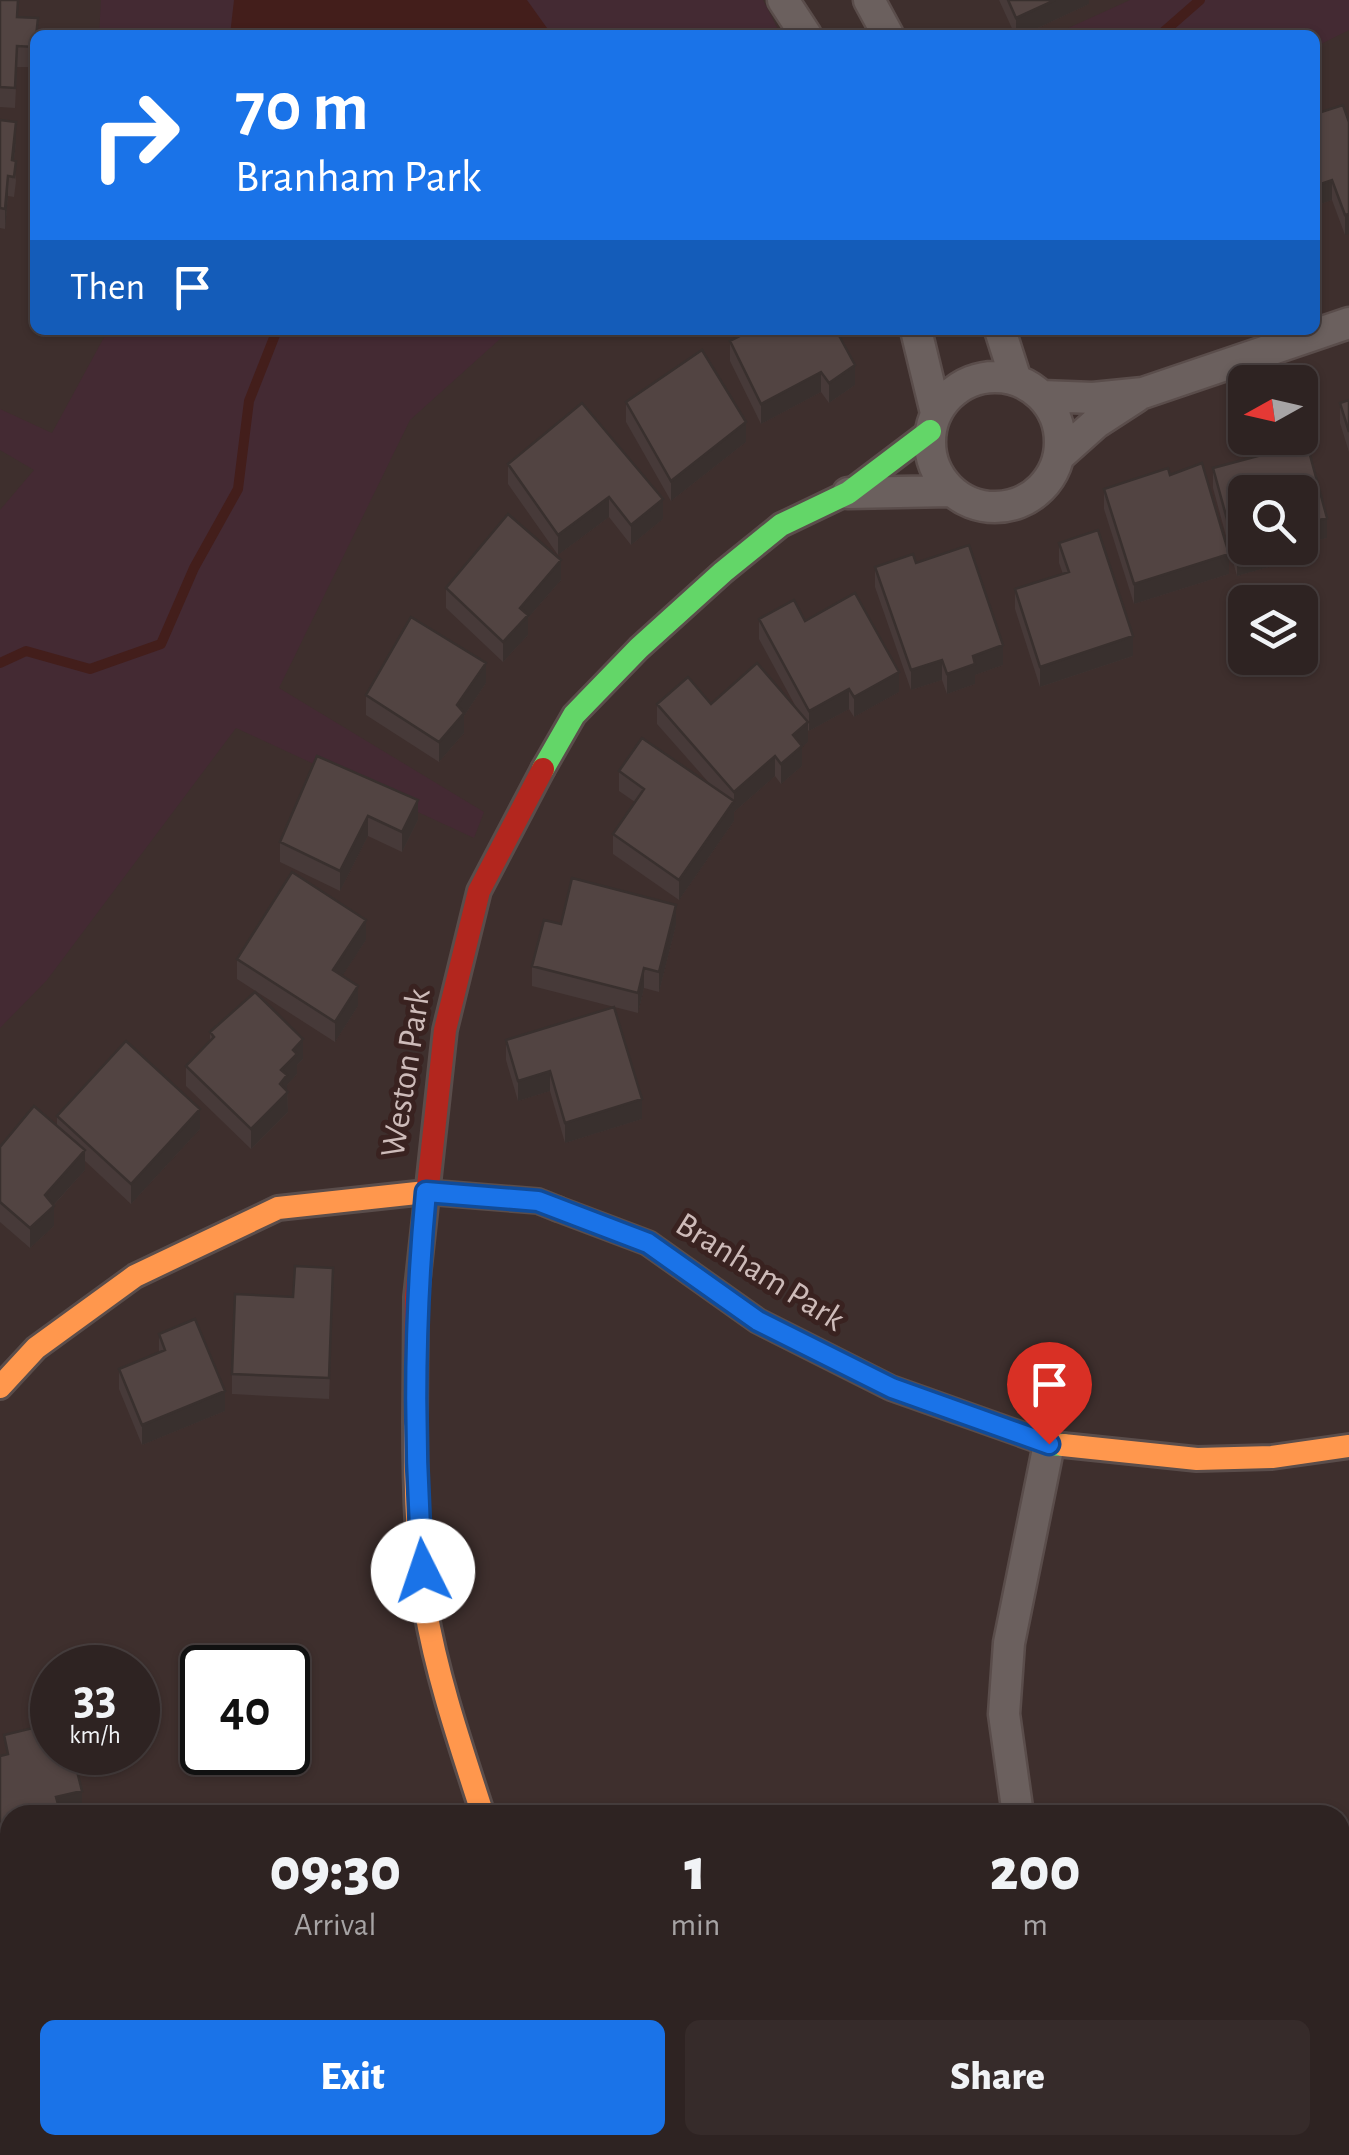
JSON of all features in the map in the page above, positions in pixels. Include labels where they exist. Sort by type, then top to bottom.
[{"type":"street","points":[[784,0],[803,30]]},
{"type":"street","points":[[869,0],[885,30]]},
{"type":"street","name":"Weston Park","points":[[1320,333],[1349,323]]},
{"type":"street","points":[[917,335],[933,422],[930,453],[937,474],[950,490]]},
{"type":"street","points":[[1002,335],[1029,388],[1055,414],[1059,456]]},
{"type":"street","name":"Weston Park","points":[[480,1805],[457,1736],[425,1606],[415,1467],[416,1297],[445,1030],[480,891],[518,812],[574,715],[653,636],[781,524],[848,493],[933,422],[947,397],[961,385],[998,376],[1029,388],[1093,398],[1142,393],[1314,335]]},
{"type":"street","name":"Weston Park","points":[[848,493],[950,490],[967,502],[986,507],[1024,501],[1052,475],[1059,456],[1096,423],[1142,393]]},
{"type":"street","name":"Branham Park","points":[[0,1387],[36,1348],[135,1276],[278,1208],[426,1192],[538,1201],[648,1243],[758,1321],[892,1388],[1049,1444],[1198,1459],[1272,1458],[1349,1446]]},
{"type":"street","points":[[1017,1805],[1004,1714],[1010,1643],[1049,1444]]},
{"type":"shaded area","points":[[101,0],[763,0],[778,30],[99,30]]},
{"type":"shaded area","points":[[234,0],[527,0],[548,30],[231,30]]},
{"type":"shaded area","points":[[1130,0],[1349,0],[1349,30],[1320,44],[1320,30],[1064,30]]},
{"type":"shaded area","points":[[105,335],[504,335],[410,420],[279,688],[484,812],[474,838],[236,728],[47,980],[0,1028],[0,510],[34,470],[0,450],[0,409],[52,433]]},
{"type":"building","points":[[0,0],[18,0],[17,17],[38,18],[37,30],[30,30],[30,47],[17,46],[15,88],[0,87]]},
{"type":"building","points":[[1008,0],[1055,0],[1016,18]]},
{"type":"building","points":[[1343,105],[1349,122],[1349,214],[1345,215],[1332,180],[1320,184],[1320,112]]},
{"type":"building","points":[[0,120],[16,122],[14,177],[8,176],[5,209],[0,208]]},
{"type":"building","points":[[742,335],[839,335],[855,365],[829,383],[821,372],[761,404],[730,341]]},
{"type":"building","points":[[702,350],[746,422],[671,481],[626,402]]},
{"type":"building","points":[[1349,400],[1349,432],[1340,403]]},
{"type":"building","points":[[582,403],[663,499],[631,525],[609,497],[558,535],[508,464]]},
{"type":"building","points":[[1261,455],[1310,455],[1315,475],[1228,475],[1228,523],[1213,468]]},
{"type":"building","points":[[1202,463],[1228,554],[1134,584],[1104,489],[1168,468],[1170,475]]},
{"type":"building","points":[[1318,485],[1327,518],[1318,520]]},
{"type":"building","points":[[508,514],[561,560],[520,608],[528,615],[503,642],[446,588]]},
{"type":"building","points":[[1098,530],[1133,636],[1040,667],[1015,589],[1069,572],[1059,543]]},
{"type":"building","points":[[969,545],[1003,645],[973,656],[975,664],[947,674],[942,660],[911,670],[875,567],[913,554],[916,563]]},
{"type":"building","points":[[855,593],[899,672],[854,697],[849,689],[809,711],[759,619],[794,600],[805,621]]},
{"type":"building","points":[[411,617],[486,663],[457,705],[464,713],[439,742],[366,695]]},
{"type":"building","points":[[757,663],[808,722],[793,735],[802,746],[781,764],[775,756],[734,792],[657,704],[688,677],[711,704]]},
{"type":"building","points":[[642,738],[734,801],[679,880],[613,834],[644,789],[619,771]]},
{"type":"building","points":[[317,756],[418,800],[402,832],[368,816],[340,871],[280,842]]},
{"type":"building","points":[[292,872],[366,920],[333,970],[358,986],[335,1022],[237,959]]},
{"type":"building","points":[[572,878],[676,905],[659,972],[644,968],[638,993],[532,966],[544,920],[561,924]]},
{"type":"building","points":[[255,992],[303,1039],[293,1050],[297,1054],[281,1070],[287,1075],[280,1084],[288,1092],[251,1129],[186,1066],[214,1037],[210,1032]]},
{"type":"building","points":[[614,1007],[642,1099],[565,1123],[550,1071],[518,1081],[506,1040]]},
{"type":"building","points":[[126,1041],[200,1109],[131,1184],[57,1116]]},
{"type":"building","points":[[34,1106],[85,1150],[45,1195],[54,1206],[30,1228],[0,1202],[0,1147]]},
{"type":"building","points":[[295,1266],[333,1268],[329,1378],[232,1374],[235,1294],[293,1297]]},
{"type":"building","points":[[195,1319],[225,1391],[142,1425],[119,1369],[165,1350],[159,1334]]},
{"type":"building","points":[[30,1729],[30,1775],[78,1775],[82,1791],[56,1797],[58,1805],[0,1805],[0,1756],[8,1754],[4,1735]]},
{"type":"waterway","points":[[1166,30],[1200,0]]},
{"type":"waterway","points":[[0,663],[26,651],[90,669],[161,644],[194,568],[238,489],[249,401],[275,335]]},
{"type":"traffic: fast","points":[[543,769],[574,715],[639,648],[723,572],[781,525],[848,493],[930,431]]},
{"type":"traffic: fast","points":[[558,1209],[648,1243],[758,1321],[891,1388],[1049,1444],[1063,1445]]},
{"type":"traffic: slow","points":[[0,1387],[36,1348],[135,1276],[278,1208],[426,1192],[538,1201],[558,1209]]},
{"type":"traffic: slow","points":[[415,1421],[418,1538],[425,1606],[443,1685],[480,1805]]},
{"type":"traffic: slow","points":[[1063,1445],[1197,1459],[1272,1457],[1349,1446]]},
{"type":"traffic: jam","points":[[415,1421],[416,1297],[445,1030],[479,891],[543,769]]},
{"type":"route","points":[[423,1571],[415,1467],[416,1297],[426,1192],[538,1201],[648,1243],[758,1321],[892,1388],[1049,1444]]}]
